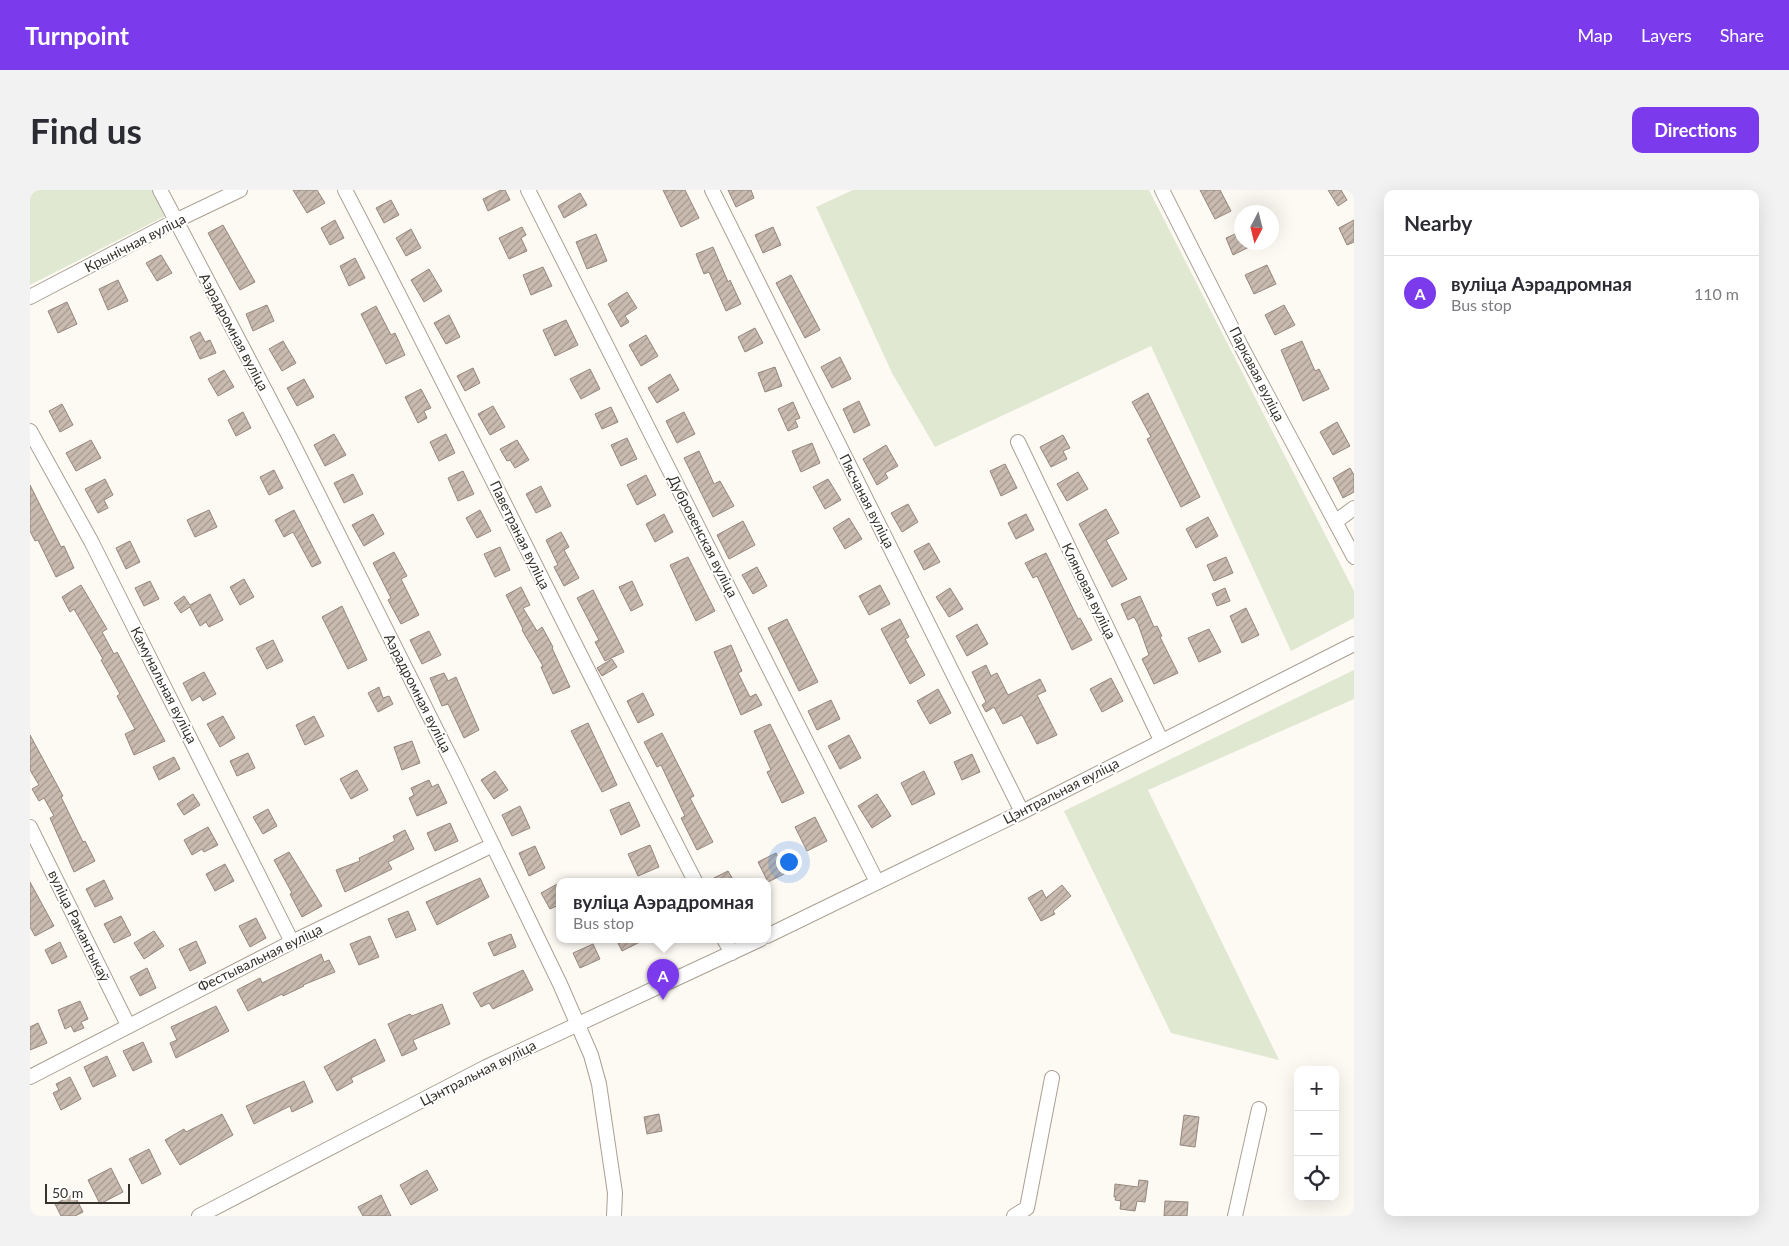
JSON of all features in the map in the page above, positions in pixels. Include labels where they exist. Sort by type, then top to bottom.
[{"type":"street","name":"Аэрадромная вуліца","points":[[160,190],[289,436],[560,984],[576,1025],[591,1055],[599,1084],[615,1193],[614,1216]]},
{"type":"street","name":"Крынічная вуліца","points":[[30,297],[175,221],[240,190]]},
{"type":"street","name":"Паветраная вуліца","points":[[345,190],[434,361],[598,694],[693,878]]},
{"type":"street","name":"Дубровенская вуліца","points":[[528,190],[877,882]]},
{"type":"street","name":"Пясчаная вуліца","points":[[712,190],[1022,812]]},
{"type":"street","name":"Паркавая вуліца","points":[[1162,190],[1241,346],[1354,557]]},
{"type":"street","name":"Камунальная вуліца","points":[[30,431],[92,540],[292,942]]},
{"type":"street","name":"Кляновая вуліца","points":[[1018,442],[1161,740]]},
{"type":"street","points":[[1335,522],[1354,508]]},
{"type":"street","name":"Цэнтральная вуліца","points":[[771,934],[1022,812],[1354,644]]},
{"type":"street","name":"вуліца Рамантыкаў","points":[[30,827],[128,1025]]},
{"type":"street","name":"Фестывальная вуліца","points":[[30,1076],[292,942],[493,846]]},
{"type":"street","points":[[726,943],[732,953]]},
{"type":"street","name":"Цэнтральная вуліца","points":[[199,1216],[486,1067],[753,943]]},
{"type":"street","points":[[1014,1216],[1027,1208],[1052,1078]]},
{"type":"street","points":[[1236,1216],[1259,1109]]},
{"type":"green space","points":[[30,190],[152,190],[165,216],[30,285]]},
{"type":"green space","points":[[853,190],[1149,190],[1354,591],[1354,618],[1291,651],[1151,346],[935,447],[892,373],[816,207]]},
{"type":"green space","points":[[1354,670],[1354,699],[1148,790],[1279,1060],[1171,1033],[1064,811]]},
{"type":"building","points":[[293,190],[317,190],[325,203],[307,213]]},
{"type":"building","points":[[501,190],[505,190],[510,200],[488,211],[483,199]]},
{"type":"building","points":[[663,190],[685,190],[699,218],[681,227]]},
{"type":"building","points":[[728,190],[751,190],[754,198],[736,207]]},
{"type":"building","points":[[1200,190],[1220,190],[1231,211],[1215,219]]},
{"type":"building","points":[[1328,190],[1341,190],[1347,200],[1338,206]]},
{"type":"building","points":[[580,193],[587,205],[564,218],[558,206]]},
{"type":"building","points":[[391,200],[399,215],[384,223],[376,208]]},
{"type":"building","points":[[335,220],[344,238],[330,245],[321,228]]},
{"type":"building","points":[[1354,220],[1354,242],[1347,245],[1339,228]]},
{"type":"building","points":[[223,225],[255,282],[240,290],[208,233]]},
{"type":"building","points":[[522,227],[526,235],[521,238],[527,251],[509,259],[499,238]]},
{"type":"building","points":[[773,227],[781,245],[763,253],[755,235]]},
{"type":"building","points":[[411,229],[421,248],[406,256],[396,238]]},
{"type":"building","points":[[596,234],[607,261],[587,269],[576,242]]},
{"type":"building","points":[[1234,234],[1234,250],[1243,250],[1233,255],[1226,238]]},
{"type":"building","points":[[713,247],[728,282],[730,280],[741,304],[726,311],[709,272],[704,274],[696,254]]},
{"type":"building","points":[[161,255],[172,273],[157,281],[146,263]]},
{"type":"building","points":[[355,258],[365,278],[349,286],[340,266]]},
{"type":"building","points":[[1267,265],[1276,284],[1254,294],[1245,275]]},
{"type":"building","points":[[543,267],[552,286],[531,295],[523,275]]},
{"type":"building","points":[[429,269],[442,291],[424,302],[411,280]]},
{"type":"building","points":[[791,275],[820,330],[805,338],[776,283]]},
{"type":"building","points":[[118,280],[128,301],[108,310],[99,289]]},
{"type":"building","points":[[627,292],[637,308],[625,316],[629,322],[621,327],[608,304]]},
{"type":"building","points":[[67,302],[77,324],[58,333],[48,311]]},
{"type":"building","points":[[267,305],[274,321],[253,331],[246,314]]},
{"type":"building","points":[[1284,305],[1295,325],[1275,335],[1265,315]]},
{"type":"building","points":[[376,306],[391,335],[395,333],[405,355],[386,364],[361,314]]},
{"type":"building","points":[[449,315],[460,337],[446,344],[434,323]]},
{"type":"building","points":[[566,320],[578,345],[555,356],[543,330]]},
{"type":"building","points":[[755,328],[763,343],[745,352],[738,337]]},
{"type":"building","points":[[200,332],[205,342],[210,340],[216,353],[200,359],[190,337]]},
{"type":"building","points":[[646,335],[658,356],[641,366],[629,345]]},
{"type":"building","points":[[283,341],[296,363],[282,371],[269,349]]},
{"type":"building","points":[[1302,341],[1315,371],[1319,369],[1329,389],[1303,401],[1281,350]]},
{"type":"building","points":[[840,357],[851,379],[832,388],[821,367]]},
{"type":"building","points":[[775,367],[782,386],[765,392],[758,373]]},
{"type":"building","points":[[473,368],[480,383],[465,391],[457,376]]},
{"type":"building","points":[[590,369],[600,389],[581,399],[570,379]]},
{"type":"building","points":[[224,370],[234,387],[218,396],[208,379]]},
{"type":"building","points":[[670,374],[679,390],[657,403],[648,388]]},
{"type":"building","points":[[304,379],[314,397],[297,406],[287,388]]},
{"type":"building","points":[[421,389],[431,408],[424,411],[427,418],[418,423],[405,397]]},
{"type":"building","points":[[1148,393],[1200,497],[1181,507],[1147,439],[1151,437],[1132,402]]},
{"type":"building","points":[[859,401],[870,425],[854,433],[843,409]]},
{"type":"building","points":[[793,402],[800,418],[795,420],[798,427],[788,431],[778,409]]},
{"type":"building","points":[[62,404],[73,425],[60,432],[49,411]]},
{"type":"building","points":[[493,406],[505,427],[490,435],[478,414]]},
{"type":"building","points":[[611,407],[618,422],[602,429],[595,414]]},
{"type":"building","points":[[243,412],[251,428],[236,436],[228,420]]},
{"type":"building","points":[[684,412],[695,434],[677,443],[666,421]]},
{"type":"building","points":[[1337,422],[1350,446],[1333,455],[1320,432]]},
{"type":"building","points":[[334,434],[346,455],[325,466],[314,445]]},
{"type":"building","points":[[446,434],[455,453],[439,461],[430,442]]},
{"type":"building","points":[[1063,435],[1070,448],[1063,451],[1067,459],[1051,467],[1040,447]]},
{"type":"building","points":[[627,438],[637,459],[621,466],[611,445]]},
{"type":"building","points":[[91,440],[101,458],[76,471],[66,453]]},
{"type":"building","points":[[517,440],[529,460],[515,468],[510,460],[507,461],[500,449]]},
{"type":"building","points":[[812,443],[820,463],[801,472],[792,451]]},
{"type":"building","points":[[886,445],[898,466],[885,473],[888,478],[877,485],[863,459]]},
{"type":"building","points":[[699,451],[714,484],[720,481],[734,506],[713,517],[684,458]]},
{"type":"building","points":[[1005,464],[1017,488],[1001,496],[990,471]]},
{"type":"building","points":[[1350,468],[1354,475],[1354,492],[1343,498],[1333,478]]},
{"type":"building","points":[[274,470],[283,488],[269,495],[260,477]]},
{"type":"building","points":[[463,471],[474,494],[458,501],[448,478]]},
{"type":"building","points":[[1078,472],[1088,489],[1067,501],[1057,484]]},
{"type":"building","points":[[353,474],[363,494],[344,503],[334,483]]},
{"type":"building","points":[[646,475],[656,495],[637,505],[627,485]]},
{"type":"building","points":[[105,479],[113,495],[104,500],[108,508],[98,513],[85,489]]},
{"type":"building","points":[[828,479],[841,500],[825,509],[813,487]]},
{"type":"building","points":[[30,485],[61,547],[64,546],[74,568],[56,577],[38,540],[35,541],[30,531]]},
{"type":"building","points":[[541,486],[551,506],[536,513],[526,494]]},
{"type":"building","points":[[908,504],[918,522],[902,532],[891,513]]},
{"type":"building","points":[[1106,509],[1119,533],[1106,540],[1127,579],[1112,587],[1079,524]]},
{"type":"building","points":[[209,510],[217,527],[195,537],[187,520]]},
{"type":"building","points":[[294,510],[321,563],[312,567],[293,532],[284,537],[275,520]]},
{"type":"building","points":[[480,510],[491,531],[477,538],[466,518]]},
{"type":"building","points":[[373,514],[384,534],[364,546],[352,525]]},
{"type":"building","points":[[664,514],[673,532],[655,542],[646,524]]},
{"type":"building","points":[[1026,514],[1034,530],[1016,539],[1008,523]]},
{"type":"building","points":[[1208,517],[1218,536],[1196,548],[1186,529]]},
{"type":"building","points":[[849,518],[862,539],[845,549],[833,528]]},
{"type":"building","points":[[743,521],[755,545],[729,559],[717,535]]},
{"type":"building","points":[[561,532],[569,547],[564,550],[579,578],[564,586],[554,567],[558,565],[546,540]]},
{"type":"building","points":[[130,541],[140,562],[126,569],[116,548]]},
{"type":"building","points":[[929,543],[940,562],[924,570],[914,551]]},
{"type":"building","points":[[500,547],[510,570],[495,577],[484,554]]},
{"type":"building","points":[[394,552],[407,576],[401,579],[419,615],[401,624],[388,600],[391,598],[373,563]]},
{"type":"building","points":[[1046,553],[1078,619],[1080,618],[1092,640],[1072,650],[1037,576],[1033,578],[1025,563]]},
{"type":"building","points":[[688,557],[715,611],[696,621],[670,565]]},
{"type":"building","points":[[1226,557],[1233,573],[1214,581],[1207,565]]},
{"type":"building","points":[[757,567],[767,586],[753,594],[742,575]]},
{"type":"building","points":[[244,579],[254,597],[240,605],[230,587]]},
{"type":"building","points":[[150,581],[159,599],[144,606],[135,588]]},
{"type":"building","points":[[632,581],[643,605],[631,611],[619,587]]},
{"type":"building","points":[[81,585],[107,629],[102,632],[114,654],[117,652],[165,741],[134,755],[125,734],[135,729],[117,696],[120,694],[101,660],[103,659],[74,609],[70,612],[62,597]]},
{"type":"building","points":[[880,585],[890,604],[869,615],[859,596]]},
{"type":"building","points":[[521,587],[530,605],[523,608],[537,631],[542,627],[553,647],[570,687],[553,694],[541,667],[543,666],[522,630],[506,595]]},
{"type":"building","points":[[950,588],[963,609],[949,617],[936,597]]},
{"type":"building","points":[[1225,588],[1230,601],[1217,606],[1212,594]]},
{"type":"building","points":[[593,590],[624,652],[605,661],[595,642],[599,640],[577,598]]},
{"type":"building","points":[[210,594],[223,620],[209,627],[206,622],[200,626],[190,607],[181,613],[174,603],[184,596],[190,605]]},
{"type":"building","points":[[1140,596],[1154,627],[1157,626],[1162,636],[1160,637],[1178,673],[1154,684],[1142,659],[1149,655],[1138,624],[1134,617],[1128,620],[1121,604]]},
{"type":"building","points":[[342,606],[367,660],[348,669],[322,617]]},
{"type":"building","points":[[1246,608],[1259,635],[1242,643],[1230,616]]},
{"type":"building","points":[[787,619],[818,682],[799,691],[768,628]]},
{"type":"building","points":[[900,619],[909,637],[905,639],[925,675],[910,684],[881,629]]},
{"type":"building","points":[[977,624],[988,644],[967,656],[956,636]]},
{"type":"building","points":[[1209,629],[1221,652],[1199,662],[1188,638]]},
{"type":"building","points":[[429,631],[441,655],[422,664],[410,640]]},
{"type":"building","points":[[273,640],[283,661],[267,669],[256,648]]},
{"type":"building","points":[[731,645],[742,671],[738,673],[750,697],[756,694],[762,705],[741,715],[714,652]]},
{"type":"building","points":[[612,659],[617,667],[602,676],[597,668]]},
{"type":"building","points":[[986,665],[991,676],[997,673],[1008,695],[1040,679],[1046,691],[1037,695],[1057,735],[1037,744],[1022,715],[1003,724],[994,707],[986,712],[982,705],[986,702],[972,672]]},
{"type":"building","points":[[204,672],[216,694],[203,701],[200,696],[192,701],[183,683]]},
{"type":"building","points":[[444,673],[448,681],[456,677],[479,730],[464,738],[448,704],[442,706],[430,678]]},
{"type":"building","points":[[1111,678],[1123,701],[1102,712],[1090,689]]},
{"type":"building","points":[[379,687],[383,698],[389,696],[393,704],[378,712],[368,693]]},
{"type":"building","points":[[938,689],[951,713],[930,724],[917,701]]},
{"type":"building","points":[[643,693],[654,715],[638,723],[627,701]]},
{"type":"building","points":[[831,700],[840,719],[817,730],[808,711]]},
{"type":"building","points":[[223,716],[235,738],[220,747],[207,724]]},
{"type":"building","points":[[314,716],[324,736],[305,745],[296,725]]},
{"type":"building","points":[[588,723],[617,785],[602,792],[571,731]]},
{"type":"building","points":[[770,724],[804,793],[782,803],[767,772],[771,770],[754,731]]},
{"type":"building","points":[[662,733],[694,796],[690,798],[713,842],[697,850],[681,818],[685,816],[661,765],[657,767],[644,742]]},
{"type":"building","points":[[30,735],[63,796],[61,797],[83,842],[85,841],[95,861],[74,872],[50,818],[54,816],[44,798],[39,801],[32,789],[39,785],[30,770]]},
{"type":"building","points":[[849,735],[861,758],[840,769],[828,746]]},
{"type":"building","points":[[412,741],[420,763],[402,770],[394,747]]},
{"type":"building","points":[[248,753],[255,768],[237,776],[230,761]]},
{"type":"building","points":[[972,754],[980,772],[962,780],[954,762]]},
{"type":"building","points":[[174,757],[180,769],[159,780],[153,767]]},
{"type":"building","points":[[357,770],[368,790],[351,799],[340,779]]},
{"type":"building","points":[[495,771],[508,790],[494,799],[481,780]]},
{"type":"building","points":[[924,771],[935,794],[912,805],[901,783]]},
{"type":"building","points":[[429,780],[432,787],[438,784],[447,803],[417,816],[409,798],[414,795],[411,788]]},
{"type":"building","points":[[193,794],[200,805],[184,815],[177,804]]},
{"type":"building","points":[[877,794],[891,816],[872,828],[858,806]]},
{"type":"building","points":[[629,802],[640,826],[621,835],[610,810]]},
{"type":"building","points":[[520,806],[530,828],[512,836],[502,815]]},
{"type":"building","points":[[268,809],[277,826],[263,834],[253,817]]},
{"type":"building","points":[[815,817],[827,841],[807,851],[795,827]]},
{"type":"building","points":[[450,823],[458,841],[435,851],[427,833]]},
{"type":"building","points":[[208,827],[218,845],[204,852],[202,849],[192,855],[184,840]]},
{"type":"building","points":[[405,830],[414,849],[388,862],[392,869],[345,892],[336,870],[360,861],[359,858],[395,841],[393,836]]},
{"type":"building","points":[[650,845],[659,867],[638,876],[628,854]]},
{"type":"building","points":[[535,846],[545,868],[529,876],[519,853]]},
{"type":"building","points":[[289,852],[322,906],[302,917],[290,894],[292,893],[274,860]]},
{"type":"building","points":[[776,853],[786,873],[771,880],[771,878],[766,878],[758,862]]},
{"type":"building","points":[[225,864],[234,881],[215,891],[206,874]]},
{"type":"building","points":[[728,871],[732,878],[714,878]]},
{"type":"building","points":[[480,878],[489,897],[437,925],[426,902]]},
{"type":"building","points":[[104,880],[113,899],[95,907],[86,889]]},
{"type":"building","points":[[30,882],[54,926],[35,936],[30,927]]},
{"type":"building","points":[[556,885],[556,906],[550,909],[541,893]]},
{"type":"building","points":[[1062,885],[1071,896],[1053,911],[1055,914],[1041,921],[1028,898],[1042,890],[1046,898]]},
{"type":"building","points":[[408,911],[416,930],[396,938],[388,919]]},
{"type":"building","points":[[121,916],[131,935],[114,943],[104,924]]},
{"type":"building","points":[[256,918],[266,938],[250,947],[239,926]]},
{"type":"building","points":[[154,931],[164,946],[144,959],[134,943]]},
{"type":"building","points":[[511,934],[516,947],[494,956],[488,943]]},
{"type":"building","points":[[370,936],[379,957],[359,965],[350,944]]},
{"type":"building","points":[[196,941],[206,963],[190,971],[179,949]]},
{"type":"building","points":[[60,942],[67,957],[52,964],[45,950]]},
{"type":"building","points":[[618,943],[638,943],[622,951]]},
{"type":"building","points":[[593,944],[600,959],[580,968],[573,953]]},
{"type":"building","points":[[321,954],[324,962],[329,960],[335,972],[303,985],[283,996],[282,994],[248,1011],[237,990],[260,978],[262,983]]},
{"type":"building","points":[[147,968],[156,988],[140,996],[130,977]]},
{"type":"building","points":[[523,970],[533,990],[493,1009],[489,1003],[481,1007],[473,993]]},
{"type":"building","points":[[80,1001],[88,1019],[81,1022],[84,1028],[74,1032],[71,1026],[65,1029],[58,1010]]},
{"type":"building","points":[[442,1004],[450,1024],[413,1040],[417,1049],[402,1056],[388,1024],[410,1014],[412,1016]]},
{"type":"building","points":[[216,1006],[229,1031],[176,1058],[170,1043],[177,1040],[171,1027]]},
{"type":"building","points":[[38,1023],[47,1043],[30,1050],[30,1027]]},
{"type":"building","points":[[375,1039],[385,1061],[351,1078],[353,1082],[337,1091],[324,1067]]},
{"type":"building","points":[[143,1042],[152,1062],[133,1071],[123,1051]]},
{"type":"building","points":[[107,1056],[116,1076],[93,1087],[84,1067]]},
{"type":"building","points":[[70,1077],[81,1099],[61,1110],[53,1093],[59,1090],[56,1084]]},
{"type":"building","points":[[304,1081],[313,1102],[292,1112],[290,1106],[254,1124],[246,1106]]},
{"type":"building","points":[[222,1114],[233,1135],[180,1165],[165,1140],[184,1129],[186,1132]]},
{"type":"building","points":[[659,1114],[662,1131],[647,1134],[644,1117]]},
{"type":"building","points":[[1184,1115],[1199,1117],[1195,1147],[1180,1145]]},
{"type":"building","points":[[149,1149],[161,1174],[142,1184],[129,1159]]},
{"type":"building","points":[[111,1168],[123,1192],[100,1204],[88,1180]]},
{"type":"building","points":[[427,1170],[438,1190],[411,1205],[400,1185]]},
{"type":"building","points":[[1139,1180],[1148,1181],[1145,1202],[1137,1201],[1135,1211],[1120,1209],[1121,1201],[1115,1200],[1116,1197],[1114,1197],[1115,1184],[1138,1187]]},
{"type":"building","points":[[74,1194],[83,1212],[75,1216],[61,1216],[55,1204]]},
{"type":"building","points":[[381,1195],[391,1216],[363,1216],[358,1207]]},
{"type":"building","points":[[1165,1201],[1188,1202],[1187,1216],[1164,1216]]},
{"type":"place","name":"вуліца Аэрадромная","points":[[663,1000]]}]
